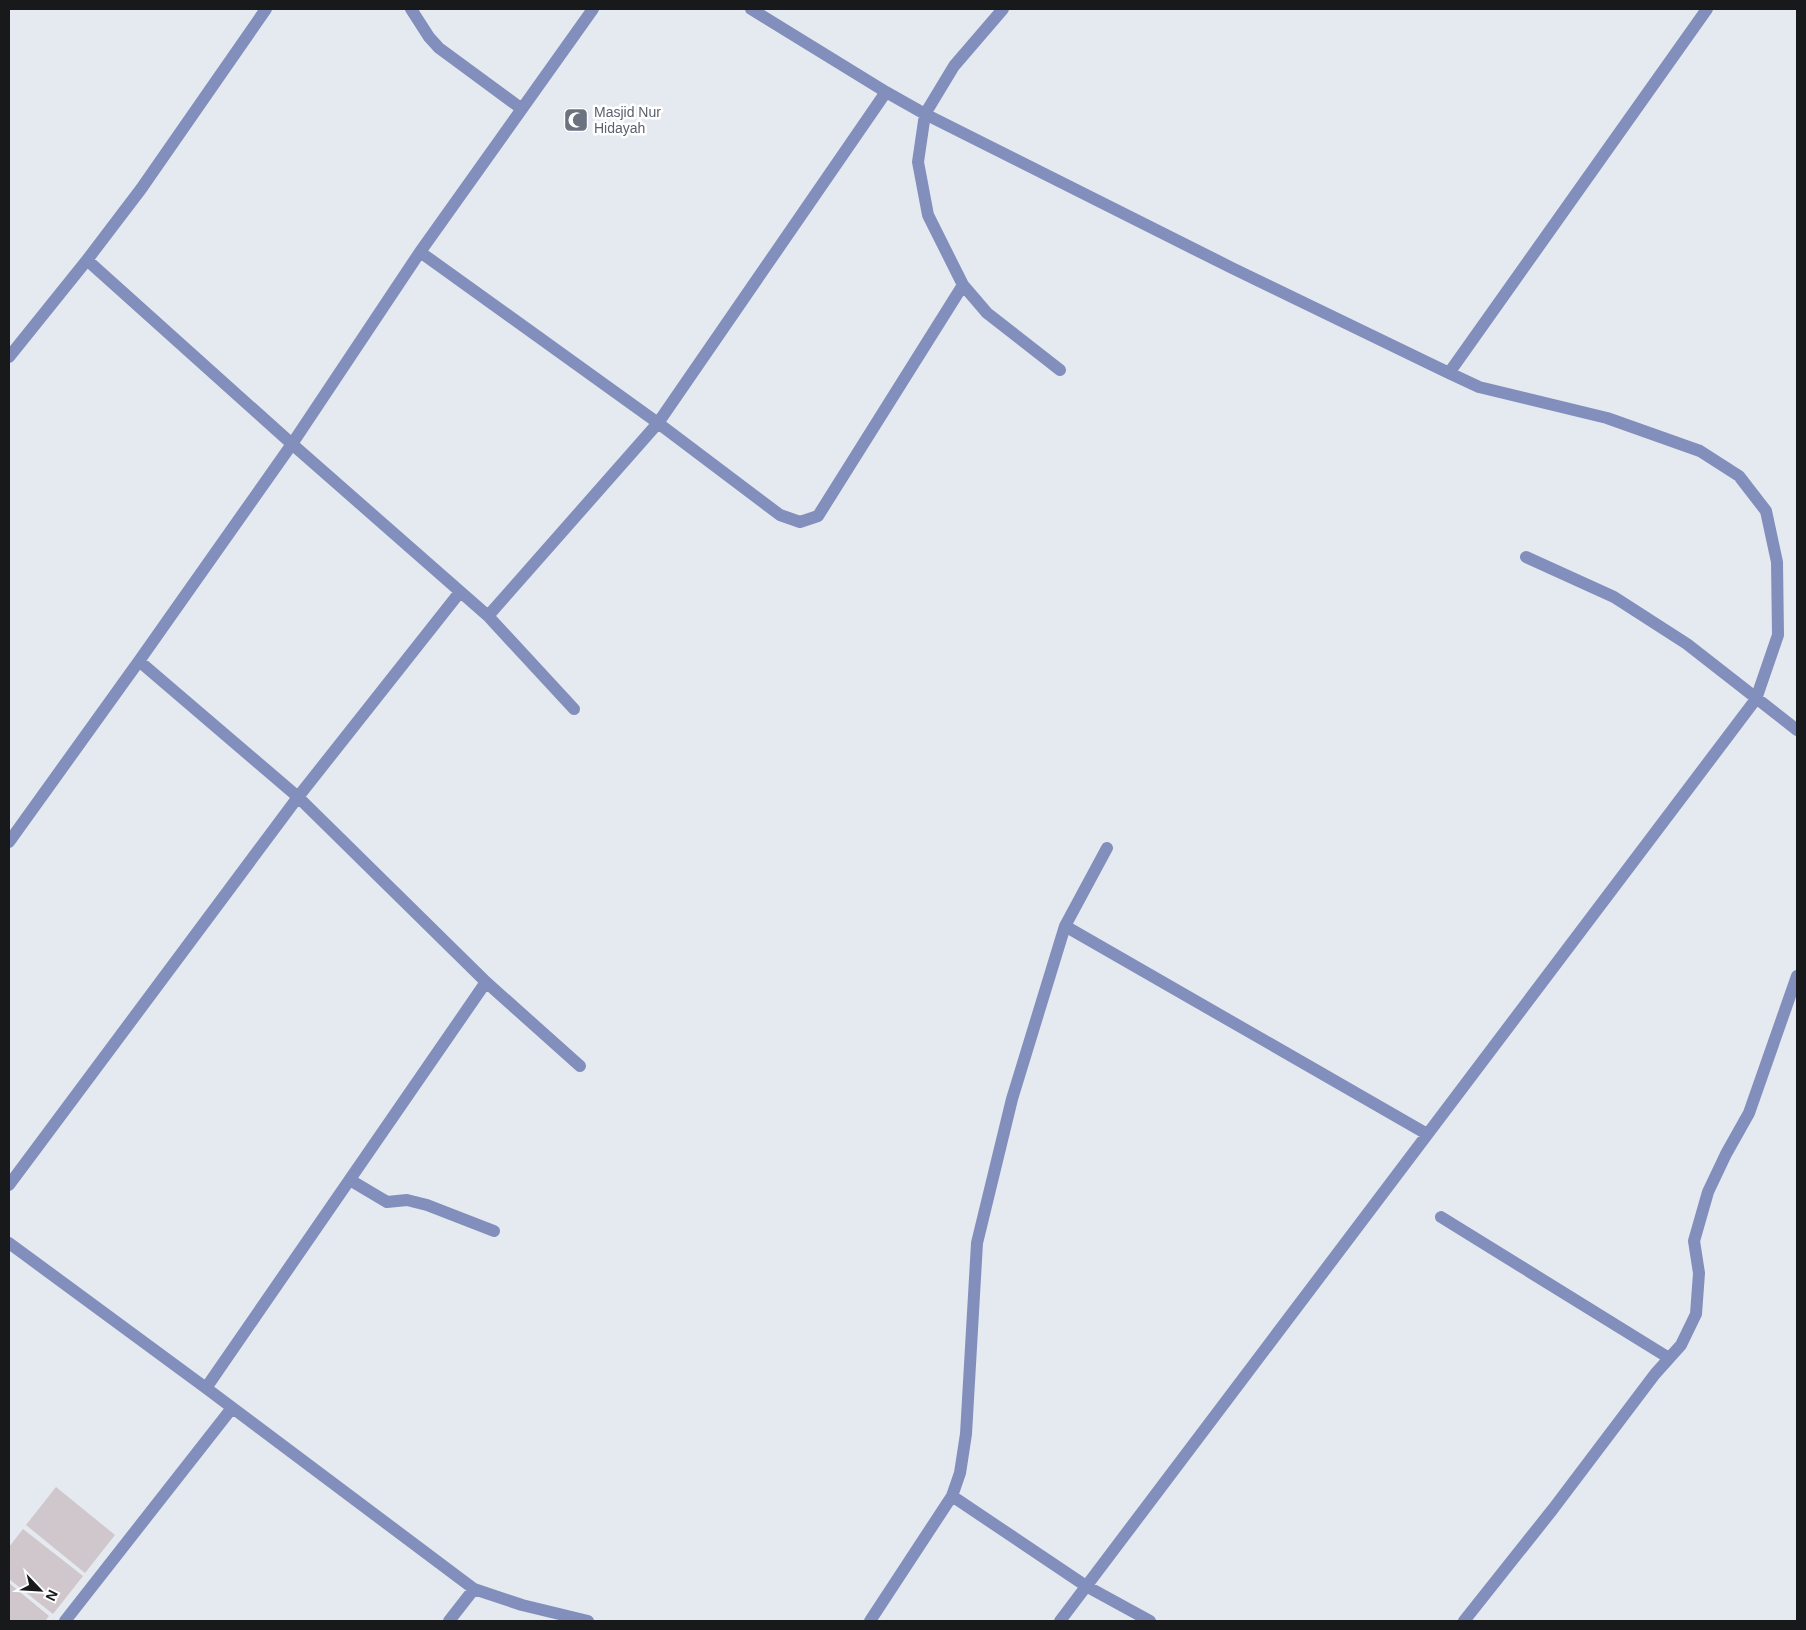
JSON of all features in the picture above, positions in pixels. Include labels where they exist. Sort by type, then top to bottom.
[{"type":"street","points":[[9,357],[141,189],[266,9]]},
{"type":"street","points":[[411,9],[429,37],[439,48],[522,110]]},
{"type":"street","points":[[9,842],[140,661],[292,444],[420,252],[593,9]]},
{"type":"street","points":[[751,9],[925,114],[1232,268],[1479,387],[1607,418],[1700,451],[1739,476],[1766,511],[1777,562],[1778,635],[1756,699],[1060,1621]]},
{"type":"street","points":[[1003,9],[954,66],[925,114],[918,162],[928,215],[963,285],[987,313],[1060,370]]},
{"type":"street","points":[[1449,373],[1707,9]]},
{"type":"street","points":[[488,616],[658,423],[886,92]]},
{"type":"street","points":[[420,252],[658,423],[780,515],[800,522],[818,516],[963,285]]},
{"type":"street","points":[[87,260],[488,616],[574,709]]},
{"type":"street","points":[[1526,557],[1614,597],[1687,644],[1797,730]]},
{"type":"street","points":[[9,1185],[298,797],[460,592]]},
{"type":"street","points":[[140,661],[298,797],[486,982],[580,1066]]},
{"type":"street","points":[[870,1621],[952,1496],[960,1473],[966,1434],[977,1243],[1012,1099],[1065,926],[1107,848]]},
{"type":"street","points":[[1065,926],[1427,1134]]},
{"type":"street","points":[[1464,1621],[1681,1345],[1696,1314],[1699,1273],[1694,1241],[1708,1192],[1726,1154],[1749,1114],[1797,976]]},
{"type":"street","points":[[206,1388],[486,982]]},
{"type":"street","points":[[350,1180],[387,1202],[407,1200],[427,1205],[494,1231]]},
{"type":"street","points":[[1441,1217],[1669,1358]]},
{"type":"street","points":[[9,1243],[474,1588],[522,1605],[588,1621]]},
{"type":"street","points":[[65,1621],[232,1408]]},
{"type":"street","points":[[952,1496],[1086,1586],[1150,1621]]},
{"type":"street","points":[[449,1621],[474,1588]]},
{"type":"building","points":[[56,1487],[115,1535],[85,1573],[26,1525]]},
{"type":"building","points":[[23,1529],[83,1576],[53,1614],[9,1579],[9,1547]]},
{"type":"building","points":[[9,1583],[49,1616],[45,1621],[9,1621]]},
{"type":"place","name":"Masjid Nur Hidayah","points":[[576,120]]}]
